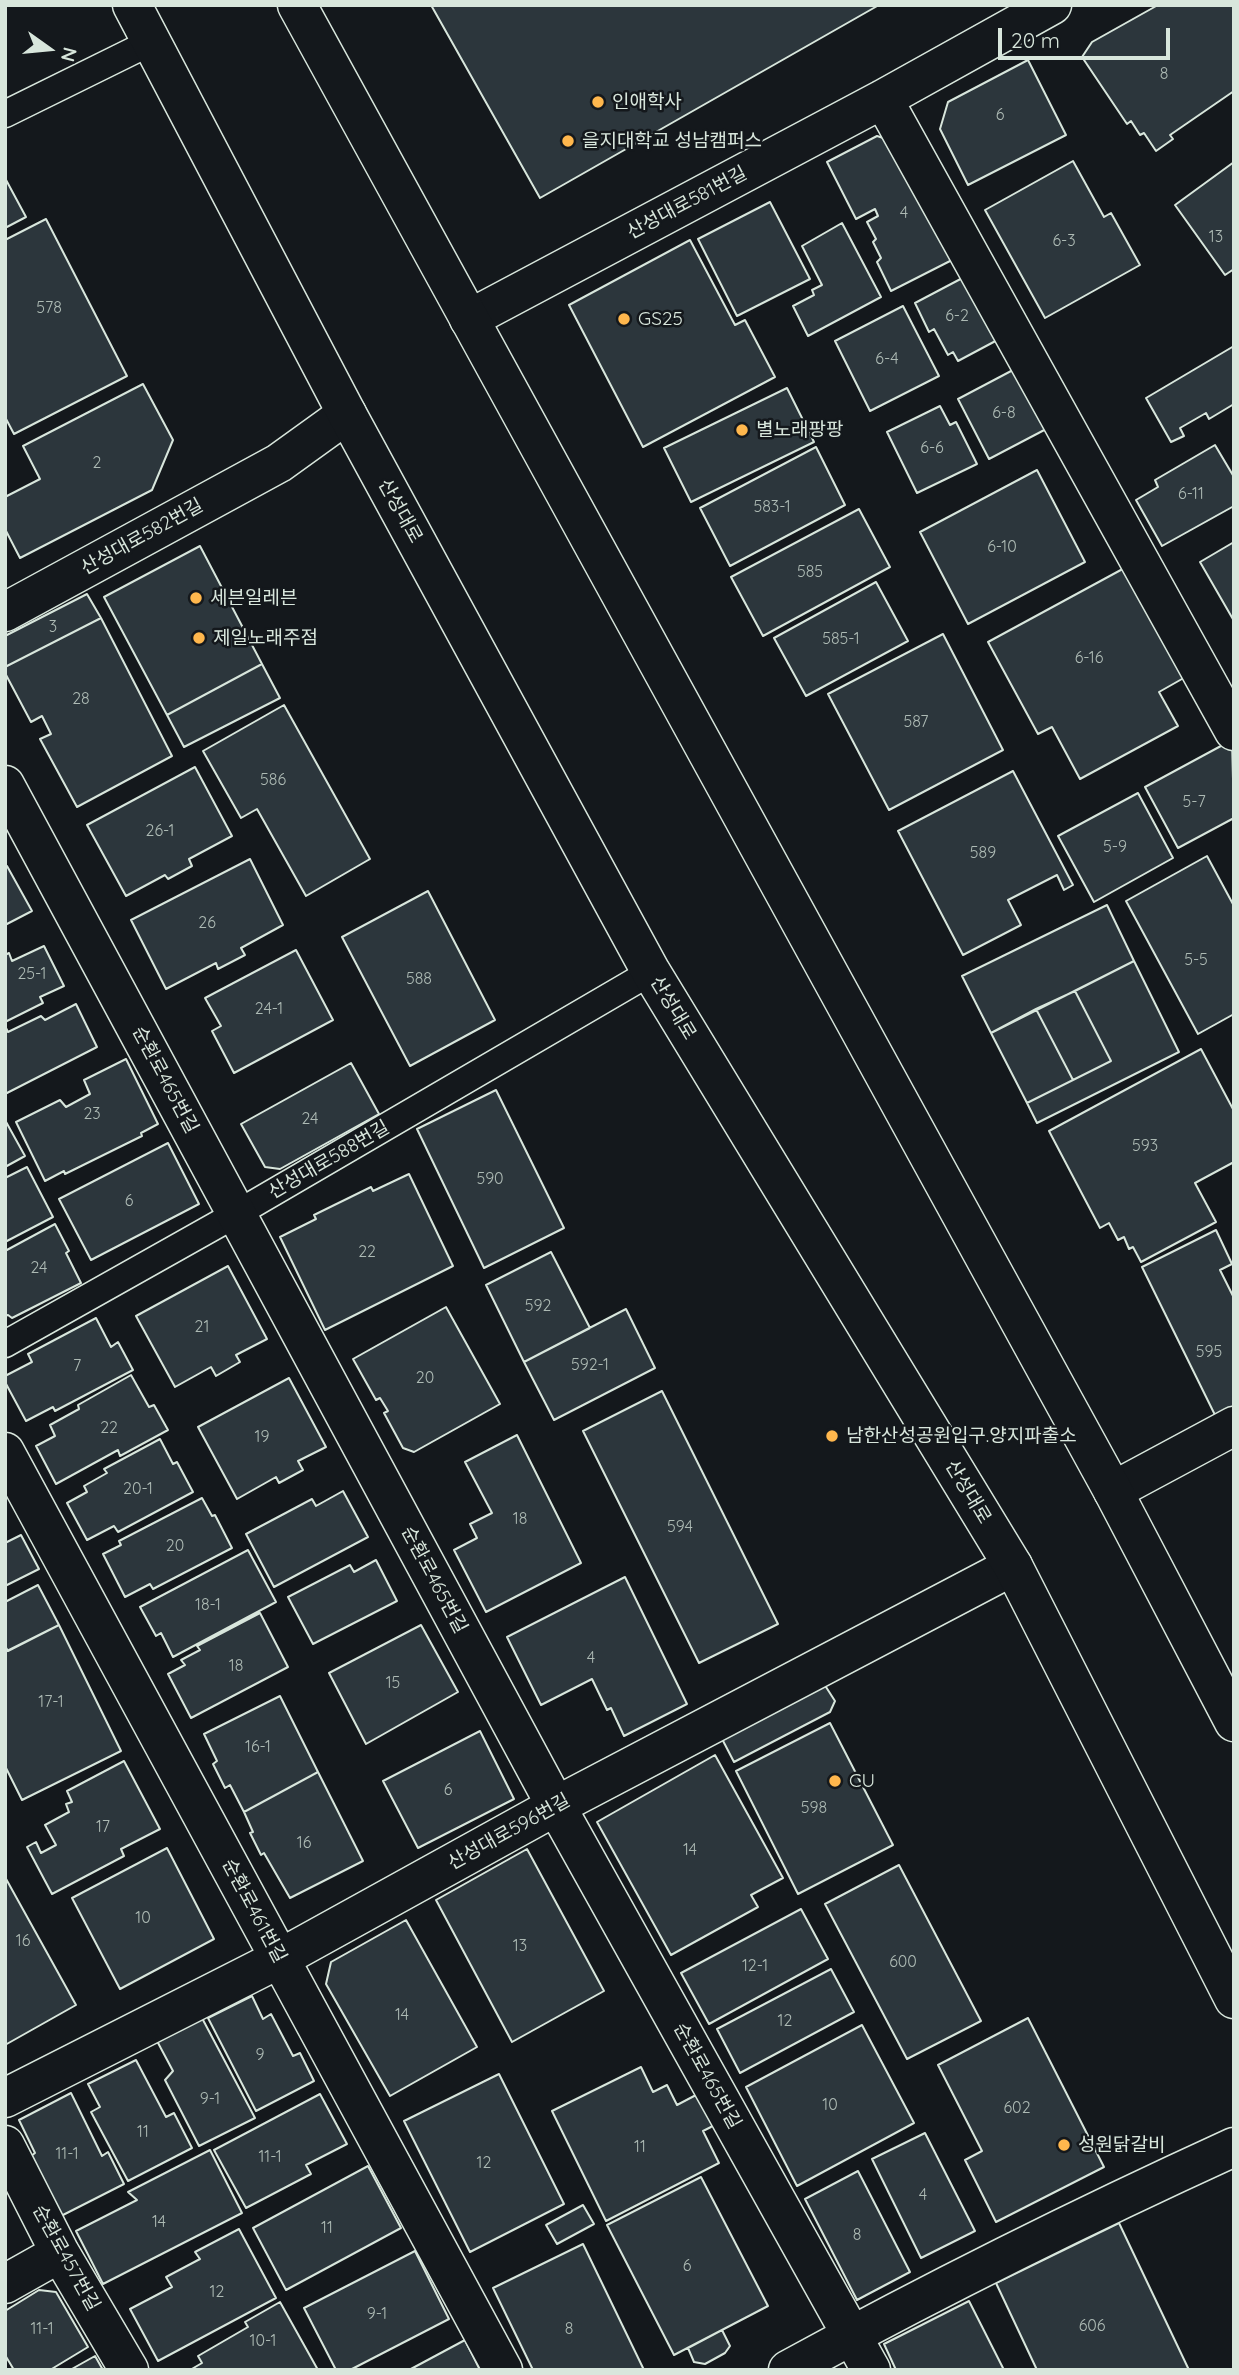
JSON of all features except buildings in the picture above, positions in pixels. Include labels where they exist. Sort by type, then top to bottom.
[{"type":"street","name":"산성대로","points":[[132,5],[347,414],[651,972],[1013,1566],[1234,1999]]},
{"type":"street","points":[[297,5],[1113,1491],[1234,1722]]},
{"type":"street","name":"산성대로581번길","points":[[468,319],[883,99],[1052,5]]},
{"type":"street","points":[[883,99],[1234,731]]},
{"type":"street","name":"산성대로582번길","points":[[5,612],[279,463],[347,414]]},
{"type":"street","name":"순환로465번길","points":[[5,785],[556,1807],[872,2370]]},
{"type":"street","points":[[1113,1491],[1234,1426]]},
{"type":"street","name":"순환로461번길","points":[[5,1452],[503,2370]]},
{"type":"street","name":"산성대로596번길","points":[[5,2098],[279,1959],[556,1807],[1013,1566]]},
{"type":"street","name":"순환로457번길","points":[[5,2145],[60,2252],[129,2370]]},
{"type":"street","points":[[788,2370],[1139,2190],[1234,2147]]},
{"type":"street","points":[[5,2284],[60,2252]]},
{"type":"lane","points":[[5,114],[151,42]]},
{"type":"lane","name":"산성대로588번길","points":[[5,1344],[238,1213],[651,972]]},
{"type":"place","name":"인애학사","points":[[598,102]]},
{"type":"place","name":"을지대학교 성남캠퍼스","points":[[568,141]]},
{"type":"place","name":"GS25","points":[[624,319]]},
{"type":"place","name":"별노래팡팡","points":[[742,430]]},
{"type":"place","name":"세븐일레븐","points":[[196,598]]},
{"type":"place","name":"제일노래주점","points":[[199,638]]},
{"type":"place","name":"남한산성공원입구.양지파출소","points":[[832,1436]]},
{"type":"place","name":"CU","points":[[835,1781]]},
{"type":"place","name":"성원닭갈비","points":[[1064,2145]]}]
